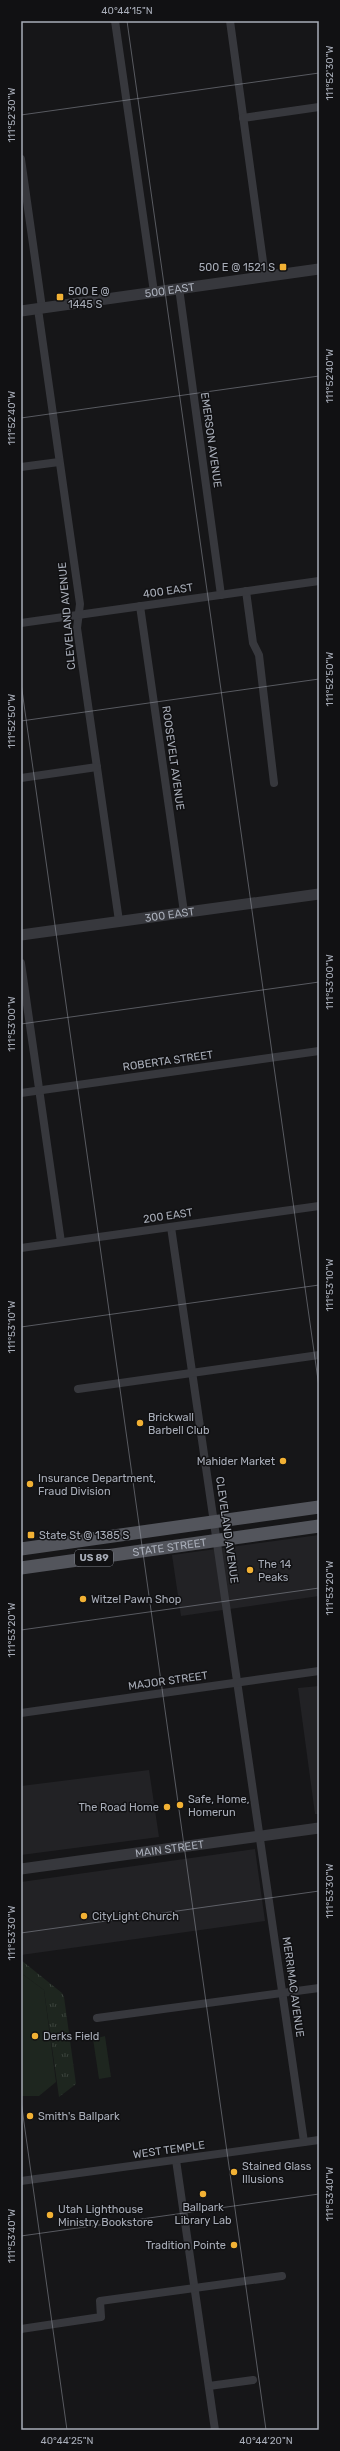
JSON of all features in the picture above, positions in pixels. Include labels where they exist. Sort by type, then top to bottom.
[{"type":"main road","name":"STATE STREET","points":[[21,1549],[319,1507]]},
{"type":"main road","name":"STATE STREET","points":[[21,1568],[319,1526]]},
{"type":"street","points":[[115,21],[154,292]]},
{"type":"street","points":[[230,21],[265,276]]},
{"type":"street","points":[[243,118],[319,107]]},
{"type":"street","name":"CLEVELAND AVENUE","points":[[21,159],[59,462],[80,604],[77,628],[119,921]]},
{"type":"street","name":"500 EAST","points":[[21,311],[319,269]]},
{"type":"street","name":"EMERSON AVENUE","points":[[179,288],[222,595]]},
{"type":"street","points":[[21,467],[59,462]]},
{"type":"street","name":"400 EAST","points":[[21,623],[319,581]]},
{"type":"street","points":[[246,591],[253,643],[259,655],[274,783]]},
{"type":"street","name":"ROOSEVELT AVENUE","points":[[140,606],[184,912]]},
{"type":"street","points":[[21,778],[97,767]]},
{"type":"street","name":"300 EAST","points":[[21,935],[319,894]]},
{"type":"street","points":[[21,963],[61,1242]]},
{"type":"street","name":"ROBERTA STREET","points":[[21,1093],[319,1050]]},
{"type":"street","name":"200 EAST","points":[[21,1248],[319,1206]]},
{"type":"street","name":"CLEVELAND AVENUE","points":[[172,1227],[260,1836]]},
{"type":"street","points":[[78,1389],[319,1355]]},
{"type":"street","name":"MAJOR STREET","points":[[21,1713],[319,1671]]},
{"type":"street","name":"MAIN STREET","points":[[21,1869],[319,1828]]},
{"type":"street","name":"MERRIMAC AVENUE","points":[[260,1836],[304,2142]]},
{"type":"street","points":[[97,2018],[319,1988]]},
{"type":"street","name":"WEST TEMPLE","points":[[21,2181],[319,2140]]},
{"type":"street","points":[[176,2160],[215,2430]]},
{"type":"street","points":[[21,2329],[101,2317],[100,2301],[282,2276]]},
{"type":"street","points":[[209,2386],[254,2380]]},
{"type":"shaded area","points":[[319,1535],[319,1596],[181,1616],[172,1555]]},
{"type":"shaded area","points":[[319,1686],[319,1814],[315,1814],[298,1688]]},
{"type":"shaded area","points":[[149,1770],[159,1837],[21,1855],[21,1786]]},
{"type":"shaded area","points":[[255,1849],[265,1921],[21,1955],[21,1882]]},
{"type":"green space","points":[[21,1960],[62,1993],[64,1997],[76,2084],[59,2097],[44,1990],[21,1973]]},
{"type":"green space","name":"Derks Field","points":[[21,1973],[44,1990],[56,2082],[39,2096],[21,2096]]},
{"type":"green space","points":[[105,2036],[111,2077],[99,2079],[93,2039]]},
{"type":"place","name":"500 E @ 1521 S","points":[[283,267]]},
{"type":"place","name":"500 E @ 1445 S","points":[[60,297]]},
{"type":"place","name":"Brickwall Barbell Club","points":[[140,1423]]},
{"type":"place","name":"Mahider Market","points":[[283,1461]]},
{"type":"place","name":"Insurance Department, Fraud Division","points":[[30,1484]]},
{"type":"place","name":"State St @ 1385 S","points":[[31,1535]]},
{"type":"place","name":"The 14 Peaks","points":[[250,1570]]},
{"type":"place","name":"Witzel Pawn Shop","points":[[83,1599]]},
{"type":"place","name":"Safe, Home, Homerun","points":[[180,1805]]},
{"type":"place","name":"The Road Home","points":[[167,1807]]},
{"type":"place","name":"CityLight Church","points":[[84,1916]]},
{"type":"place","name":"Derks Field","points":[[35,2036]]},
{"type":"place","name":"Smith's Ballpark","points":[[30,2116]]},
{"type":"place","name":"Stained Glass Illusions","points":[[234,2172]]},
{"type":"place","name":"Ballpark Library Lab","points":[[203,2194]]},
{"type":"place","name":"Utah Lighthouse Ministry Bookstore","points":[[50,2215]]},
{"type":"place","name":"Tradition Pointe","points":[[234,2245]]}]
